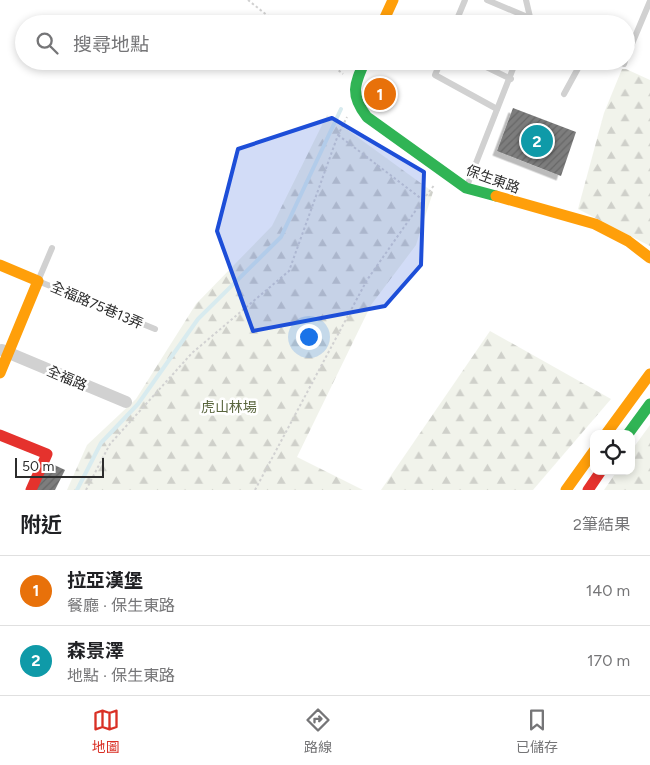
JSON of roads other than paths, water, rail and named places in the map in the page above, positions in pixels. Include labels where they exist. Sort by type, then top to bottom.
[{"type":"street","points":[[386,15],[393,0]]},
{"type":"street","name":"保生東路","points":[[361,70],[353,94],[358,106],[367,117],[449,177],[466,188],[595,224],[628,241],[650,258]]},
{"type":"street","points":[[0,265],[38,281],[4,351],[0,373]]},
{"type":"street","name":"全福路","points":[[4,351],[126,402]]},
{"type":"street","points":[[609,430],[650,374]]},
{"type":"street","points":[[631,430],[650,404]]},
{"type":"street","points":[[0,435],[47,454],[31,490]]},
{"type":"street","points":[[566,490],[590,457]]},
{"type":"street","points":[[588,490],[598,475]]},
{"type":"lane","points":[[459,15],[465,0]]},
{"type":"lane","points":[[487,0],[518,15]]},
{"type":"lane","points":[[526,0],[528,15]]},
{"type":"lane","points":[[635,38],[650,1]]},
{"type":"lane","points":[[437,70],[435,76],[497,109]]},
{"type":"lane","points":[[492,70],[510,79]]},
{"type":"lane","points":[[466,188],[513,70]]},
{"type":"lane","points":[[564,94],[577,70]]},
{"type":"lane","points":[[38,281],[52,248]]},
{"type":"lane","name":"全福路75巷13弄","points":[[38,281],[155,329]]},
{"type":"waterway","points":[[77,490],[101,443],[138,404],[198,319],[281,237],[341,109]]},
{"type":"place","name":"拉亞漢堡","points":[[380,94]]},
{"type":"place","name":"森景澤","points":[[537,141]]},
{"type":"park label","name":"虎山林場","points":[[229,407]]}]
